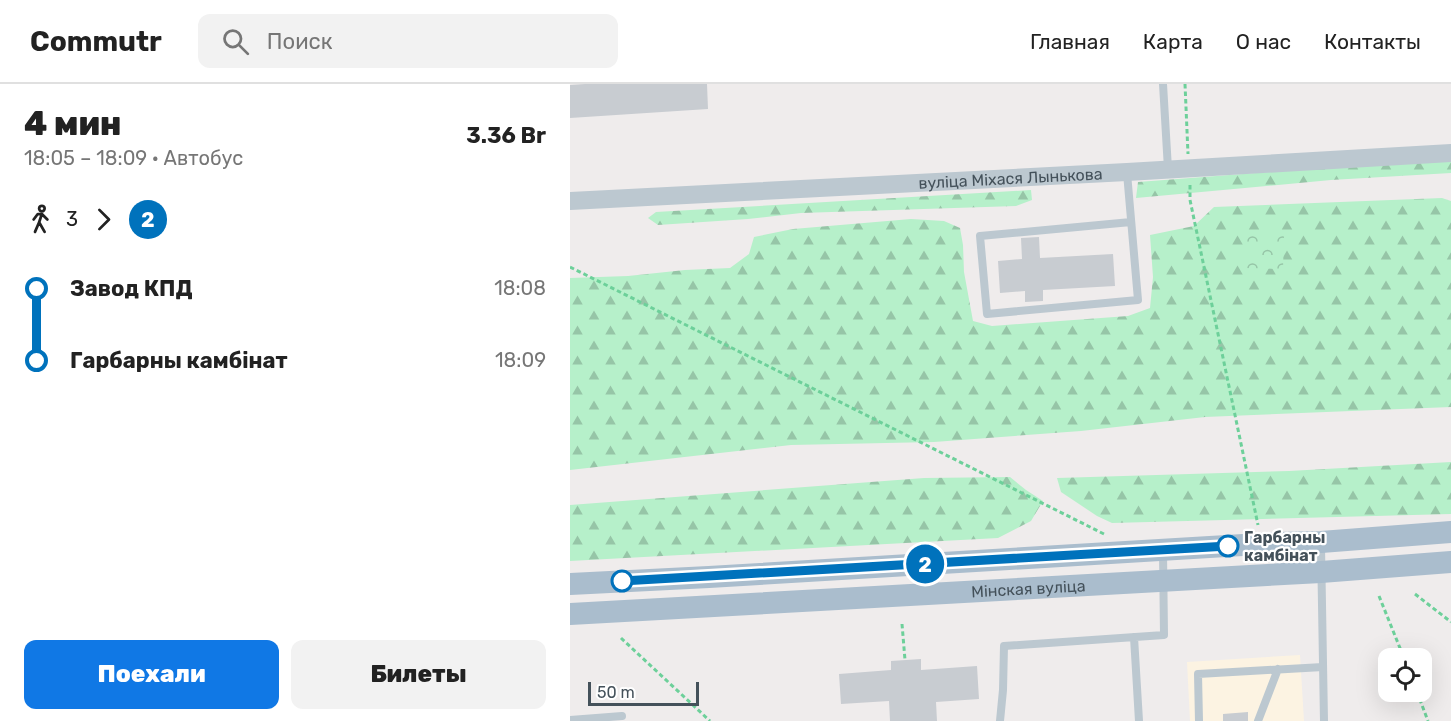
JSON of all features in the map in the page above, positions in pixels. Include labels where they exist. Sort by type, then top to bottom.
[{"type":"main road","name":"Мінская вуліца","points":[[570,584],[1321,542],[1451,532]]},
{"type":"main road","name":"Мінская вуліца","points":[[570,614],[1321,572],[1451,562]]},
{"type":"street","name":"вуліца Міхася Лынькова","points":[[570,201],[1451,153]]},
{"type":"lane","points":[[1163,84],[1168,170]]},
{"type":"lane","points":[[1127,172],[1138,300],[987,314],[980,236],[1131,222]]},
{"type":"lane","points":[[1321,542],[1324,721]]},
{"type":"lane","points":[[1000,721],[1004,646],[1164,635],[1163,550]]},
{"type":"lane","points":[[1134,637],[1139,721]]},
{"type":"lane","points":[[1199,721],[1198,674],[1323,666]]},
{"type":"lane","points":[[1258,721],[1278,669]]},
{"type":"lane","points":[[570,720],[622,716]]},
{"type":"path","points":[[1185,84],[1190,200],[1258,525]]},
{"type":"path","points":[[570,267],[1104,534]]},
{"type":"path","points":[[1415,594],[1451,622]]},
{"type":"path","points":[[1379,596],[1400,648]]},
{"type":"path","points":[[902,624],[905,660]]},
{"type":"path","points":[[621,638],[710,721]]},
{"type":"path","points":[[1421,702],[1428,721]]},
{"type":"shaded area","points":[[1300,655],[1304,721],[1190,721],[1187,662]]},
{"type":"green space","points":[[1451,158],[1451,173],[1331,180],[1136,198],[1138,182]]},
{"type":"green space","points":[[1031,190],[1032,200],[1016,206],[801,213],[658,225],[648,218],[656,212]]},
{"type":"green space","points":[[1442,198],[1451,201],[1451,407],[1205,417],[1081,431],[934,442],[791,445],[570,470],[570,278],[730,268],[749,254],[754,237],[793,229],[911,219],[944,221],[960,228],[964,272],[973,321],[992,326],[1128,316],[1150,308],[1153,277],[1150,235],[1194,226],[1214,207]]},
{"type":"green space","points":[[1244,234],[1284,235],[1283,269],[1243,268]]},
{"type":"green space","points":[[1451,462],[1451,514],[1112,523],[1097,516],[1061,492],[1057,478],[1289,471]]},
{"type":"green space","points":[[1010,477],[1043,501],[1031,521],[998,538],[570,561],[570,505],[924,478]]},
{"type":"building","points":[[707,84],[708,109],[570,118],[570,85]]},
{"type":"building","points":[[1039,237],[1040,258],[1113,254],[1115,286],[1043,290],[1043,301],[1025,302],[1025,291],[1000,293],[998,261],[1022,259],[1021,238]]},
{"type":"building","points":[[921,659],[921,670],[977,666],[979,699],[936,702],[937,721],[890,721],[889,701],[841,704],[839,674],[891,670],[891,661]]},
{"type":"building","points":[[1248,712],[1248,721],[1223,721],[1223,714]]},
{"type":"bus line","name":"2","points":[[622,581],[1228,546]]},
{"type":"place","name":"Гарбарны камбінат","points":[[1228,546]]}]
